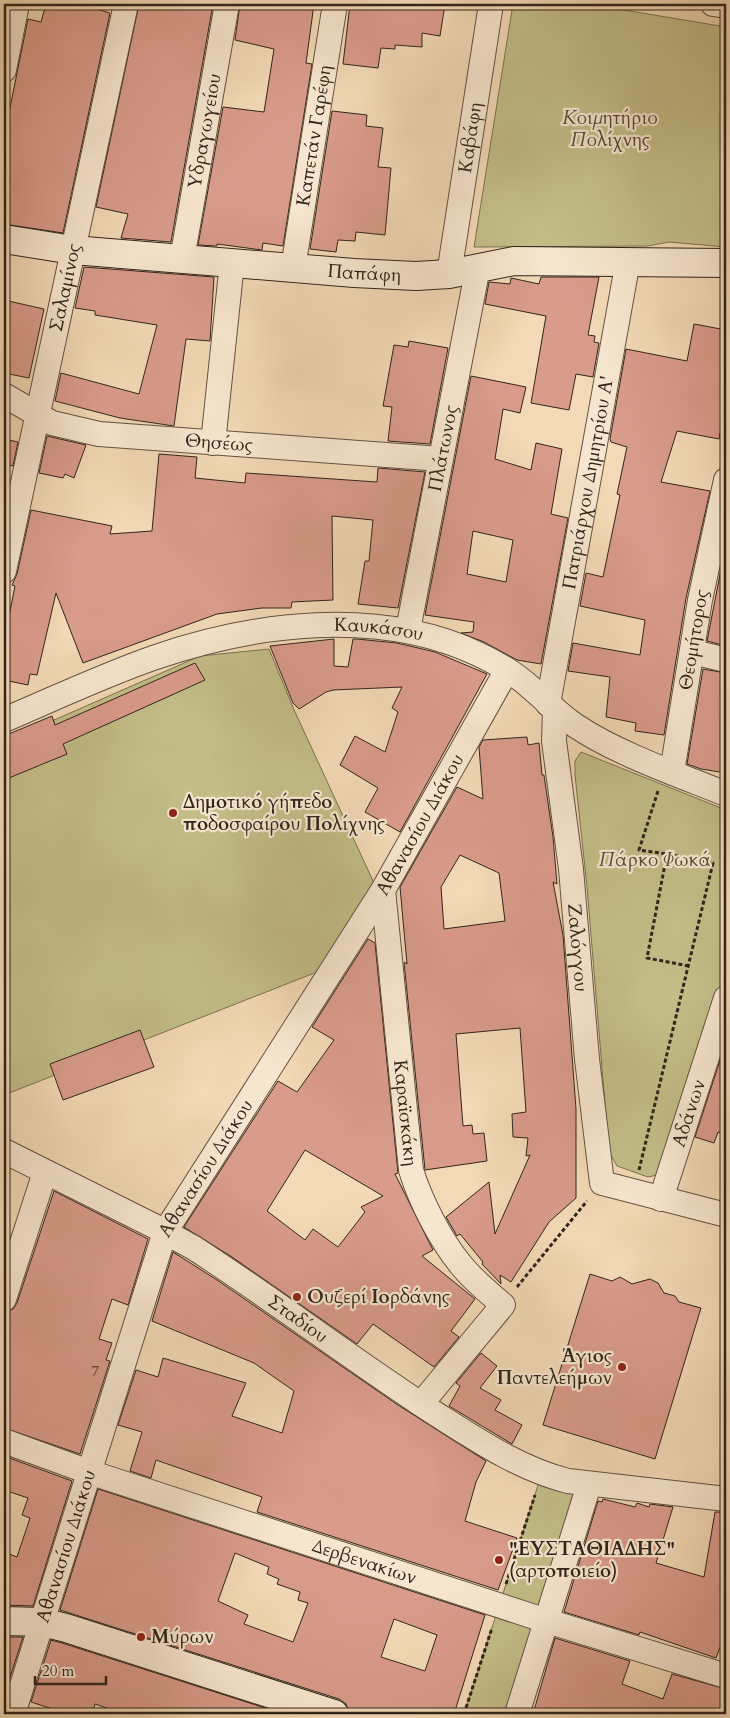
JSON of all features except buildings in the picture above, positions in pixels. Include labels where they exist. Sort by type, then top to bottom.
[{"type":"street","points":[[4,70],[17,4]]},
{"type":"street","name":"Σαλαμίνος","points":[[4,571],[126,4]]},
{"type":"street","name":"Υδραγωγείου","points":[[182,259],[227,4]]},
{"type":"street","name":"Καπετάν Γαρέφη","points":[[293,268],[335,4]]},
{"type":"street","name":"Καβάφη","points":[[448,274],[491,4]]},
{"type":"street","name":"Παπάφη","points":[[4,239],[73,250],[408,276],[448,274],[514,261],[628,260],[726,262]]},
{"type":"street","name":"Πατριάρχου Δημητρίου Α'","points":[[552,707],[628,260]]},
{"type":"street","points":[[213,442],[232,263]]},
{"type":"street","name":"Πλάτωνος","points":[[408,630],[478,267]]},
{"type":"street","name":"Θησέως","points":[[4,395],[57,425],[90,432],[441,459]]},
{"type":"street","name":"Θεομήτορος","points":[[666,778],[720,535],[726,480]]},
{"type":"street","name":"Καυκάσου","points":[[4,720],[126,668],[181,649],[214,641],[290,628],[365,625],[408,630],[456,645],[507,670],[552,707],[594,736],[666,778],[726,794]]},
{"type":"street","points":[[693,652],[726,660]]},
{"type":"street","name":"Αθανασίου Διάκου","points":[[12,1714],[165,1232],[383,890],[507,670]]},
{"type":"street","name":"Ζαλόγγου","points":[[552,707],[554,741],[572,878],[587,1059],[602,1183]]},
{"type":"street","name":"Καραϊσκάκη","points":[[383,890],[410,1170],[419,1193],[452,1252],[472,1277],[503,1305]]},
{"type":"street","name":"Αδάνων","points":[[662,1199],[726,998]]},
{"type":"street","name":"Σταδίου","points":[[4,1152],[165,1232],[205,1255],[421,1404],[513,1460],[554,1477],[590,1485],[726,1499]]},
{"type":"street","points":[[4,1299],[45,1172]]},
{"type":"street","points":[[602,1183],[726,1215]]},
{"type":"street","points":[[421,1404],[503,1305]]},
{"type":"street","name":"Δερβενακίων","points":[[4,1440],[89,1472],[547,1621],[726,1676]]},
{"type":"street","points":[[517,1714],[590,1485]]},
{"type":"street","points":[[4,1621],[42,1622],[80,1632],[334,1714]]},
{"type":"path","points":[[641,1164],[714,863],[639,850],[666,778]]},
{"type":"path","points":[[667,854],[646,958],[689,966]]},
{"type":"path","points":[[503,1305],[602,1183]]},
{"type":"green space","name":"Κοιμητήριο Πολίχνης","points":[[513,4],[588,4],[726,27],[726,247],[669,242],[648,246],[474,247]]},
{"type":"green space","name":"Δημοτικό γήπεδο ποδοσφαίρου Πολίχνης","points":[[269,649],[295,712],[374,883],[317,972],[4,1095],[4,742],[200,656]]},
{"type":"green space","name":"Πάρκο Φωκά","points":[[581,752],[726,810],[726,977],[657,1175],[648,1177],[617,1166],[609,1152],[587,887],[575,775],[575,761]]},
{"type":"green space","points":[[542,1473],[589,1485],[517,1714],[464,1714]]},
{"type":"place","name":"Δημοτικό γήπεδο ποδοσφαίρου Πολίχνης","points":[[173,813]]},
{"type":"place","name":"Ουζερί Ιορδάνης","points":[[297,1297]]},
{"type":"place","name":"Άγιος Παντελεήμων","points":[[622,1367]]},
{"type":"place","name":"\"ΕΥΣΤΑΘΙΑΔΗΣ\" (αρτοποιείο)","points":[[499,1560]]},
{"type":"place","name":"Μύρων","points":[[141,1637]]}]
